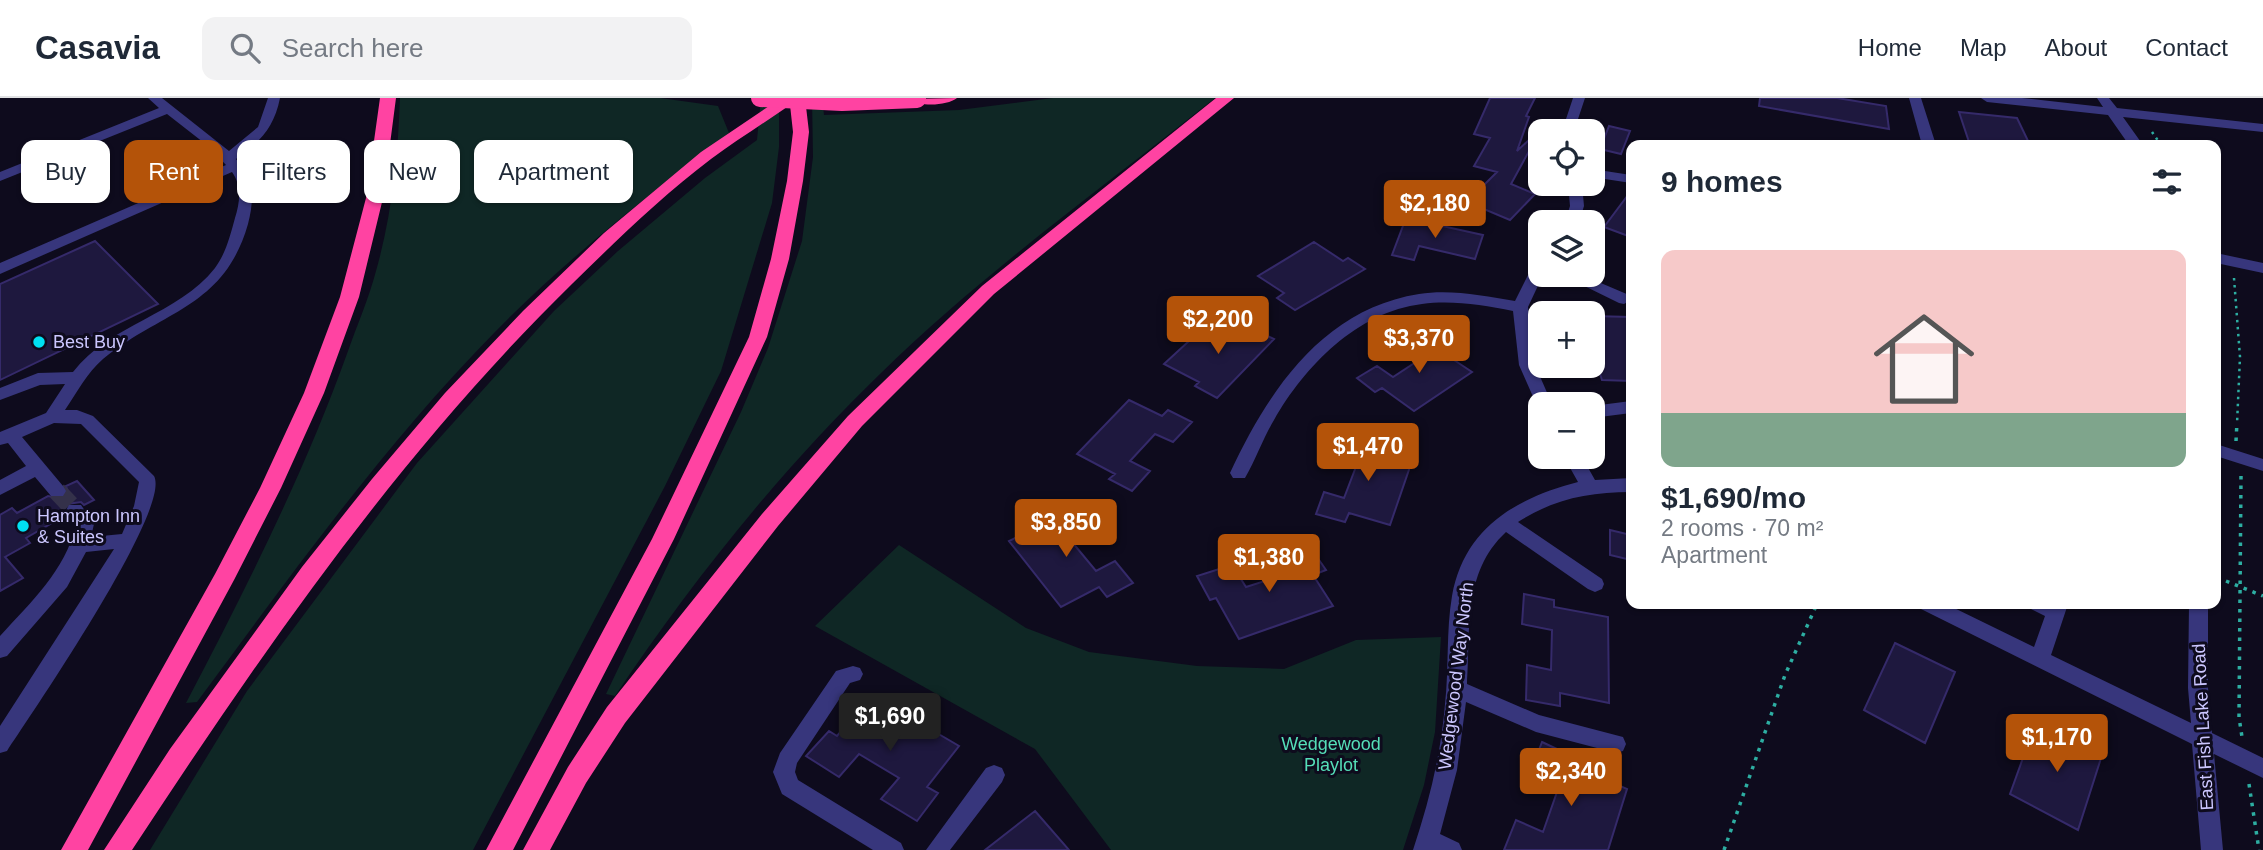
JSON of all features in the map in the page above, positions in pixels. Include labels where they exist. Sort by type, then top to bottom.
[{"type":"highway","points":[[74,850],[194,635],[276,473],[316,386],[361,262],[380,179],[388,98]]},
{"type":"highway","points":[[760,98],[842,102],[949,98]]},
{"type":"highway","points":[[117,850],[227,689],[323,556],[468,381],[581,264],[695,165],[791,98]]},
{"type":"highway","points":[[499,850],[663,538],[758,337],[780,259],[795,181],[802,132],[796,98]]},
{"type":"highway","points":[[536,850],[577,775],[616,715],[770,520],[855,421],[988,290],[1226,98]]},
{"type":"street","points":[[52,416],[94,358],[129,331],[202,291],[222,273],[230,260],[242,226],[247,197],[243,178],[231,162],[154,98]]},
{"type":"street","points":[[0,269],[231,162],[263,132],[271,118],[274,98]]},
{"type":"street","points":[[1572,119],[1579,98]]},
{"type":"street","points":[[1915,98],[1928,140]]},
{"type":"street","points":[[1987,98],[2263,128]]},
{"type":"street","points":[[2103,98],[2133,140]]},
{"type":"street","points":[[0,177],[168,109]]},
{"type":"street","points":[[1605,175],[1626,179]]},
{"type":"street","points":[[2221,259],[2263,268]]},
{"type":"street","points":[[1530,287],[1520,307],[1527,365],[1539,392]]},
{"type":"street","points":[[1597,287],[1624,299]]},
{"type":"street","points":[[1239,473],[1256,432],[1289,384],[1322,346],[1345,326],[1371,312],[1419,299],[1461,298],[1520,307]]},
{"type":"street","points":[[0,394],[38,379],[79,378]]},
{"type":"street","points":[[1605,410],[1626,408]]},
{"type":"street","points":[[0,744],[82,620],[128,540],[146,496],[148,481],[87,420],[77,416],[52,416],[5,436],[57,491]]},
{"type":"street","points":[[2221,452],[2263,465]]},
{"type":"street","points":[[0,488],[37,468]]},
{"type":"street","points":[[1580,469],[1589,485]]},
{"type":"street","name":"Wedgewood Way North","points":[[1426,844],[1443,785],[1457,689],[1464,584],[1476,554],[1503,520],[1526,506],[1552,495],[1589,485],[1626,485]]},
{"type":"street","points":[[0,650],[60,582],[80,546],[85,524],[75,510]]},
{"type":"street","points":[[1503,520],[1595,584]]},
{"type":"street","points":[[80,546],[128,540]]},
{"type":"street","points":[[1937,609],[2200,737],[2256,776]]},
{"type":"street","points":[[2040,659],[2050,609]]},
{"type":"street","name":"East Fish Lake Road","points":[[2199,609],[2200,737],[2212,850]]},
{"type":"street","points":[[853,674],[843,677],[787,760],[784,772],[790,787],[893,850]]},
{"type":"street","points":[[1457,689],[1536,723],[1616,744]]},
{"type":"street","points":[[937,850],[994,775]]},
{"type":"street","points":[[1426,844],[1451,850]]},
{"type":"path","points":[[2147,124],[2158,140]]},
{"type":"path","points":[[2232,269],[2240,357],[2236,443]]},
{"type":"path","points":[[2241,470],[2238,585],[2239,717],[2243,744]]},
{"type":"path","points":[[2226,581],[2263,596]]},
{"type":"path","points":[[1724,850],[1785,675],[1815,609]]},
{"type":"path","points":[[2256,776],[2259,850]]},
{"type":"green space","points":[[400,98],[660,98],[718,106],[729,133],[579,253],[522,305],[454,375],[377,465],[303,559],[197,702],[186,703],[252,574],[313,442],[373,281],[391,203],[460,203],[460,140],[397,140]]},
{"type":"green space","points":[[761,98],[779,98],[779,147],[772,203],[721,371],[665,486],[473,850],[150,850],[247,691],[417,463],[554,311],[618,251],[705,178],[757,140]]},
{"type":"green space","points":[[812,98],[822,98],[824,115],[959,110],[1053,98],[1215,98],[1001,266],[880,374],[807,449],[739,528],[644,653],[615,696],[606,694],[741,412],[768,348],[802,241],[813,157]]},
{"type":"green space","name":"Wedgewood Playlot","points":[[899,545],[1026,628],[1089,652],[1197,666],[1284,669],[1356,640],[1441,637],[1435,732],[1424,785],[1403,850],[1111,850],[1035,749],[815,626]]},
{"type":"building","points":[[1490,98],[1535,98],[1526,116],[1529,117],[1517,151],[1528,141],[1528,153],[1511,184],[1528,191],[1528,196],[1533,196],[1510,220],[1467,202],[1497,172],[1474,166],[1490,138],[1474,134]]},
{"type":"building","points":[[1760,98],[1837,98],[1886,106],[1889,129],[1759,106]]},
{"type":"building","points":[[1959,112],[2017,118],[2028,140],[1968,140]]},
{"type":"building","points":[[1609,126],[1630,131],[1621,154],[1605,150],[1605,136]]},
{"type":"building","points":[[1626,198],[1626,235],[1605,226]]},
{"type":"building","points":[[1406,218],[1483,235],[1475,259],[1419,246],[1414,260],[1392,255]]},
{"type":"building","name":"Best Buy","points":[[95,241],[158,304],[0,380],[0,284]]},
{"type":"building","points":[[1314,242],[1343,261],[1348,258],[1365,269],[1295,310],[1277,298],[1284,293],[1258,276]]},
{"type":"building","points":[[1605,316],[1626,317],[1626,381],[1602,380],[1605,378]]},
{"type":"building","points":[[1214,318],[1248,334],[1253,329],[1274,339],[1217,398],[1195,386],[1199,382],[1164,364]]},
{"type":"building","points":[[1429,334],[1449,347],[1442,352],[1472,372],[1414,411],[1382,388],[1375,392],[1357,378],[1377,366],[1393,377],[1425,356],[1410,346]]},
{"type":"building","points":[[1129,400],[1162,416],[1168,410],[1192,422],[1173,442],[1155,434],[1130,461],[1150,471],[1132,491],[1109,479],[1115,474],[1077,454]]},
{"type":"building","points":[[1343,434],[1369,441],[1367,446],[1413,458],[1390,525],[1349,513],[1345,522],[1316,514],[1324,492],[1344,498],[1357,464],[1333,458]]},
{"type":"building","name":"Hampton Inn & Suites","points":[[77,481],[94,500],[84,505],[81,502],[67,504],[64,509],[66,515],[26,538],[30,543],[5,557],[23,578],[0,591],[0,515],[12,508],[17,513],[48,496],[63,499],[68,492],[66,486]]},
{"type":"building","points":[[1072,503],[1090,524],[1067,536],[1096,571],[1115,561],[1133,583],[1107,597],[1099,587],[1061,607],[1009,541],[1052,520],[1048,515]]},
{"type":"building","points":[[1610,530],[1626,534],[1626,559],[1610,555]]},
{"type":"building","points":[[1310,547],[1326,570],[1313,575],[1333,606],[1239,639],[1216,598],[1210,600],[1197,576],[1232,565],[1246,587],[1287,574],[1277,558]]},
{"type":"building","points":[[1524,594],[1554,600],[1554,607],[1608,617],[1609,703],[1560,693],[1560,706],[1526,700],[1527,665],[1551,670],[1552,630],[1522,624]]},
{"type":"building","points":[[1895,643],[1955,672],[1925,743],[1864,710]]},
{"type":"building","points":[[872,695],[959,746],[927,787],[938,793],[917,821],[881,799],[899,778],[859,754],[839,777],[806,756],[829,731],[837,736]]},
{"type":"building","points":[[2037,719],[2103,752],[2078,830],[2010,794]]},
{"type":"building","points":[[1542,742],[1574,757],[1571,764],[1627,789],[1608,850],[1504,850],[1516,820],[1543,832],[1558,789],[1529,776]]},
{"type":"building","points":[[1035,811],[1069,850],[985,850]]},
{"type":"tunnel","points":[[57,491],[75,510]]},
{"type":"place","name":"Best Buy","points":[[39,342]]},
{"type":"place","name":"Hampton Inn & Suites","points":[[23,526]]}]
